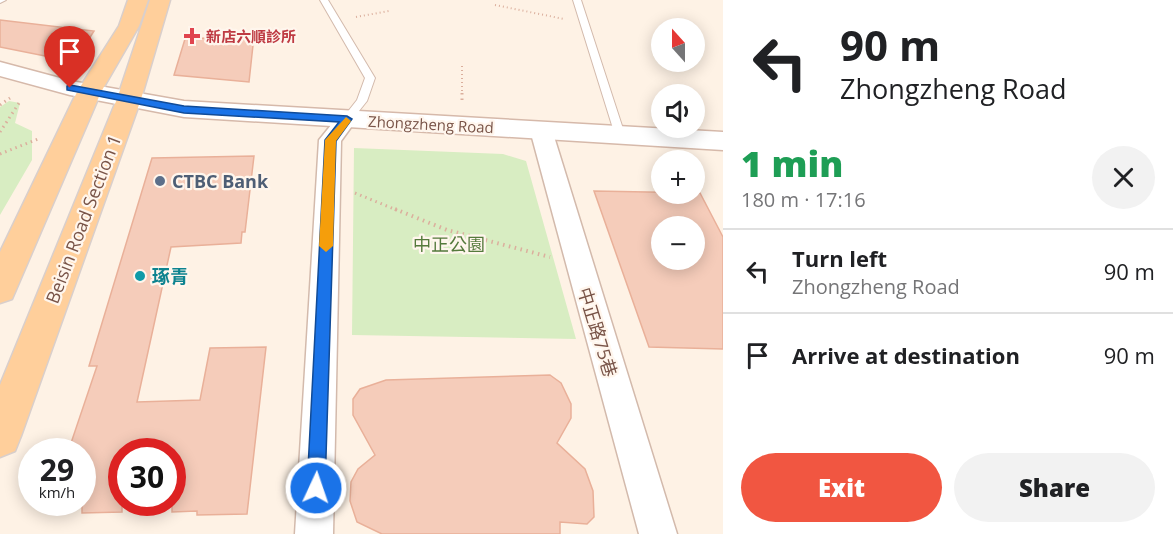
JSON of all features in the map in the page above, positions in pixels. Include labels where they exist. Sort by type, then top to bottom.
[{"type":"main road","points":[[0,288],[89,92],[129,26],[138,0]]},
{"type":"main road","name":"Beisin Road Section 1","points":[[0,436],[129,99],[160,0]]},
{"type":"street","name":"Zhongzheng Road","points":[[0,69],[89,92],[184,109],[722,142]]},
{"type":"street","points":[[314,534],[330,140],[347,119]]},
{"type":"street","name":"中正路75巷","points":[[541,130],[577,262],[658,534]]},
{"type":"lane","points":[[324,0],[370,78],[362,100],[347,119]]},
{"type":"lane","points":[[577,0],[620,135]]},
{"type":"path","points":[[495,5],[585,24]]},
{"type":"path","points":[[335,20],[389,11]]},
{"type":"path","points":[[63,63],[78,57],[83,52]]},
{"type":"path","points":[[461,125],[462,66]]},
{"type":"path","points":[[0,105],[10,98]]},
{"type":"path","points":[[0,132],[21,100]]},
{"type":"path","points":[[0,154],[39,139]]},
{"type":"path","points":[[354,193],[447,230],[577,262]]},
{"type":"green space","points":[[9,101],[20,103],[15,123],[32,131],[32,160],[0,215],[0,107]]},
{"type":"green space","name":"中正公園","points":[[354,148],[503,154],[526,161],[576,339],[352,335]]},
{"type":"building","points":[[0,20],[94,31],[78,56],[60,59],[0,47]]},
{"type":"building","points":[[254,36],[249,82],[174,75],[185,39]]},
{"type":"building","points":[[254,156],[245,232],[242,232],[241,243],[171,247],[137,402],[200,400],[210,348],[266,347],[247,514],[197,515],[197,511],[186,511],[186,438],[108,438],[108,512],[96,513],[96,438],[73,438],[97,366],[89,366],[152,158]]},
{"type":"building","points":[[594,191],[651,192],[651,204],[705,203],[723,237],[723,349],[649,347]]},
{"type":"building","points":[[550,375],[561,383],[571,404],[571,418],[557,443],[585,469],[593,491],[594,517],[587,524],[560,522],[560,534],[382,534],[357,522],[350,501],[351,482],[358,469],[375,455],[353,415],[353,399],[360,389],[386,380]]},
{"type":"slow traffic","points":[[326,246],[330,140],[346,121]]},
{"type":"place","name":"新店六順診所","points":[[192,36]]},
{"type":"place","name":"CTBC Bank","points":[[160,181]]},
{"type":"place","name":"琢青","points":[[140,276]]},
{"type":"route","points":[[70,88],[184,109],[347,119],[330,140],[316,488]]}]
